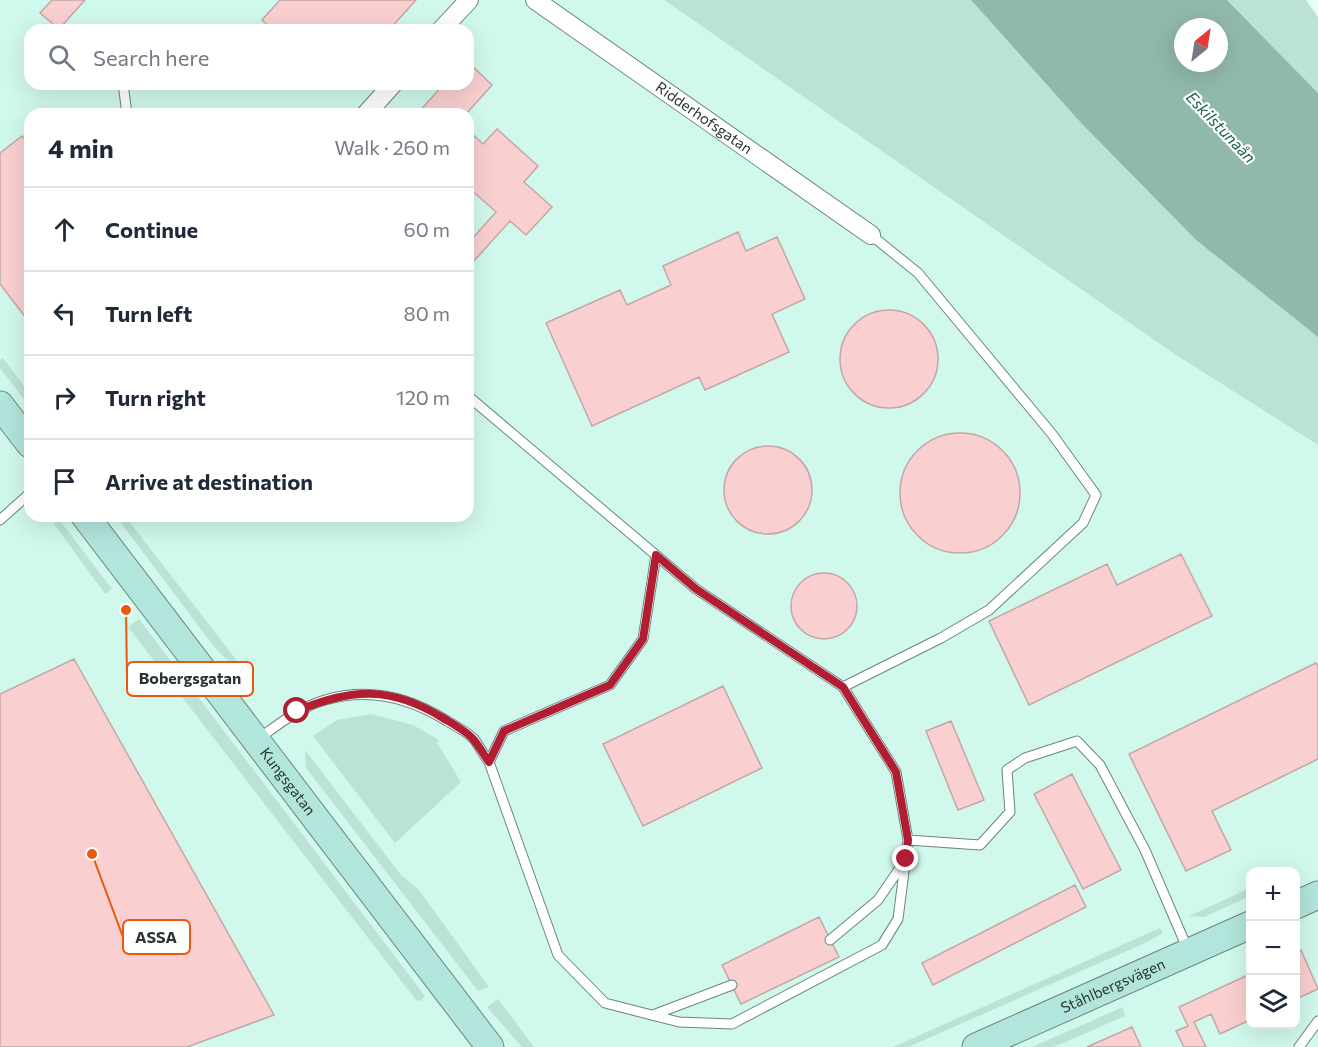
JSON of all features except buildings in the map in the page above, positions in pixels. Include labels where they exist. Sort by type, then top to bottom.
[{"type":"main road","points":[[0,405],[24,436]]},
{"type":"main road","name":"Kungsgatan","points":[[90,522],[490,1047]]},
{"type":"main road","points":[[1300,903],[1318,895]]},
{"type":"main road","name":"Ståhlbergsvägen","points":[[976,1047],[1246,927]]},
{"type":"street","points":[[447,24],[469,0]]},
{"type":"street","name":"Ridderhofsgatan","points":[[535,0],[871,235]]},
{"type":"street","points":[[371,108],[388,90]]},
{"type":"lane","points":[[124,90],[126,108]]},
{"type":"lane","points":[[843,687],[941,638],[989,610],[1083,523],[1096,495],[1052,434],[918,273],[871,235]]},
{"type":"lane","points":[[256,741],[297,711],[324,700],[351,694],[379,694],[403,699],[426,708],[472,737],[489,762],[558,955],[605,1002],[679,1022],[732,1024],[882,945],[898,919],[908,840],[896,772],[843,687],[696,589],[474,401]]},
{"type":"lane","points":[[0,520],[24,498]]},
{"type":"lane","points":[[489,762],[504,731],[610,685],[643,639],[656,555]]},
{"type":"lane","points":[[908,840],[980,845],[1010,812],[1007,770],[1025,758],[1077,741],[1100,765],[1145,850],[1189,952]]},
{"type":"lane","points":[[830,940],[878,900],[906,859]]},
{"type":"lane","points":[[653,1015],[732,985]]},
{"type":"lane","points":[[1299,1047],[1318,1021]]},
{"type":"shaded area","points":[[0,0],[664,0],[1176,355],[1318,445],[1318,1047],[0,1047]]},
{"type":"shaded area","points":[[664,0],[971,0],[1082,124],[1196,240],[1318,337],[1318,445],[1176,355]]},
{"type":"shaded area","points":[[1227,0],[1306,0],[1318,17],[1318,93]]},
{"type":"shaded area","points":[[3,358],[24,386],[24,399],[0,368],[0,360]]},
{"type":"shaded area","points":[[61,522],[112,589],[105,594],[54,524]]},
{"type":"shaded area","points":[[120,522],[130,522],[245,671],[226,659],[211,643]]},
{"type":"shaded area","points":[[139,619],[425,996],[420,1001],[416,1000],[128,627]]},
{"type":"shaded area","points":[[371,714],[413,725],[439,740],[437,743],[461,782],[395,843],[313,736],[337,720]]},
{"type":"shaded area","points":[[305,750],[401,875],[419,890],[489,987],[478,991],[306,768]]},
{"type":"shaded area","points":[[1246,890],[1246,898],[1204,917],[1189,916]]},
{"type":"shaded area","points":[[1160,928],[1163,933],[1145,943],[908,1047],[893,1047]]},
{"type":"shaded area","points":[[498,999],[534,1047],[522,1047],[487,1007]]},
{"type":"shaded area","points":[[1123,1007],[1125,1016],[1054,1047],[1032,1047]]},
{"type":"water","name":"Eskilstunaån","points":[[971,0],[1227,0],[1318,93],[1318,337],[1196,240],[1082,124]]},
{"type":"place","name":"Bobergsgatan","points":[[126,610]]},
{"type":"place","name":"ASSA","points":[[92,854]]},
{"type":"route","points":[[297,711],[324,700],[351,694],[379,694],[403,699],[426,708],[472,737],[489,762],[504,731],[610,685],[643,639],[656,555],[696,589],[843,687],[896,772],[908,840],[906,859]]}]
